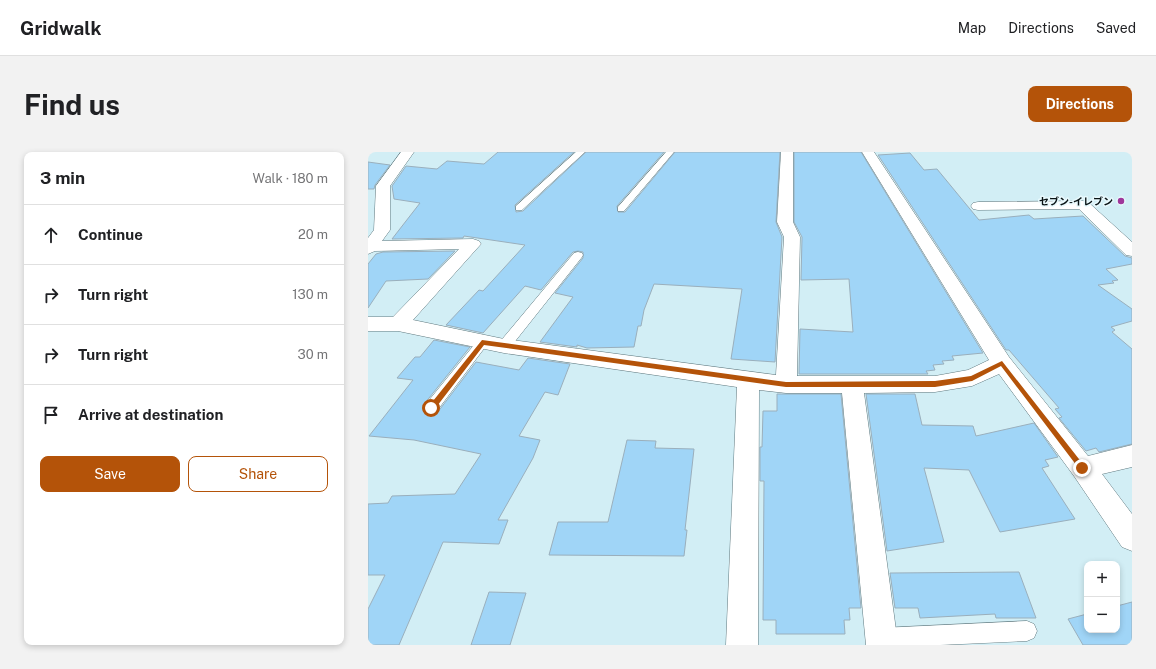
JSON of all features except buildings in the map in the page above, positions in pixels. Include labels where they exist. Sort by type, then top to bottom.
[{"type":"street","points":[[369,247],[382,230],[383,186],[408,152]]},
{"type":"street","points":[[786,384],[792,237],[785,222],[787,152]]},
{"type":"street","points":[[868,152],[1002,363],[1082,468],[1132,537]]},
{"type":"street","points":[[978,206],[1083,205],[1132,251]]},
{"type":"street","points":[[369,247],[473,244],[398,324]]},
{"type":"street","points":[[368,324],[398,324],[482,343],[786,384],[935,384],[972,378],[1002,363]]},
{"type":"street","points":[[742,645],[748,379]]},
{"type":"street","points":[[852,385],[881,641]]},
{"type":"street","points":[[1082,468],[1132,456]]},
{"type":"lane","points":[[519,208],[581,152]]},
{"type":"lane","points":[[621,209],[670,152]]},
{"type":"lane","points":[[504,346],[578,255]]},
{"type":"lane","points":[[431,408],[482,343]]},
{"type":"lane","points":[[881,641],[1027,631]]},
{"type":"place","name":"セブン-イレブン","points":[[1121,201]]},
{"type":"route","points":[[431,408],[482,343],[786,384],[935,384],[972,378],[1002,363],[1082,468]]}]
